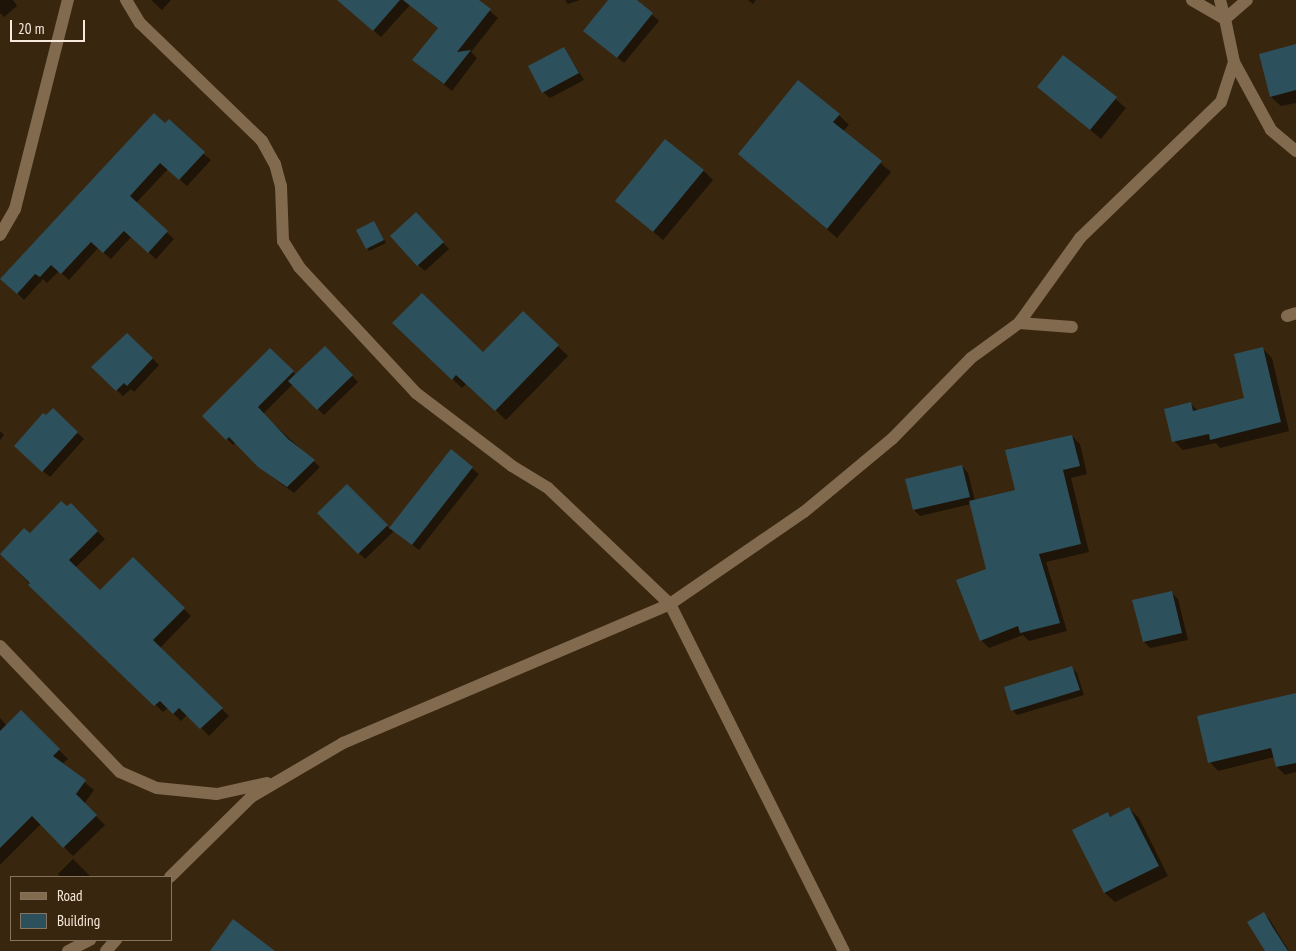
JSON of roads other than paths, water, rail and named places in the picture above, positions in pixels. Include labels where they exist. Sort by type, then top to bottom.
[{"type":"street","points":[[0,235],[15,209],[68,0]]},
{"type":"street","points":[[126,0],[140,23],[262,141],[275,164],[281,186],[283,241],[299,267],[416,393],[512,466],[548,488],[670,604],[844,951]]},
{"type":"street","points":[[1192,0],[1225,19]]},
{"type":"street","points":[[1220,0],[1234,62],[1272,130],[1296,152]]},
{"type":"street","points":[[1225,19],[1247,0]]},
{"type":"street","points":[[171,876],[250,797],[343,743],[670,604],[804,512],[892,439],[971,358],[1020,323],[1080,238],[1221,102],[1234,62]]},
{"type":"street","points":[[1020,323],[1072,327]]},
{"type":"street","points":[[0,646],[120,772],[157,788],[217,794],[279,780]]},
{"type":"street","points":[[68,951],[88,941]]},
{"type":"street","points":[[106,951],[115,941]]}]
